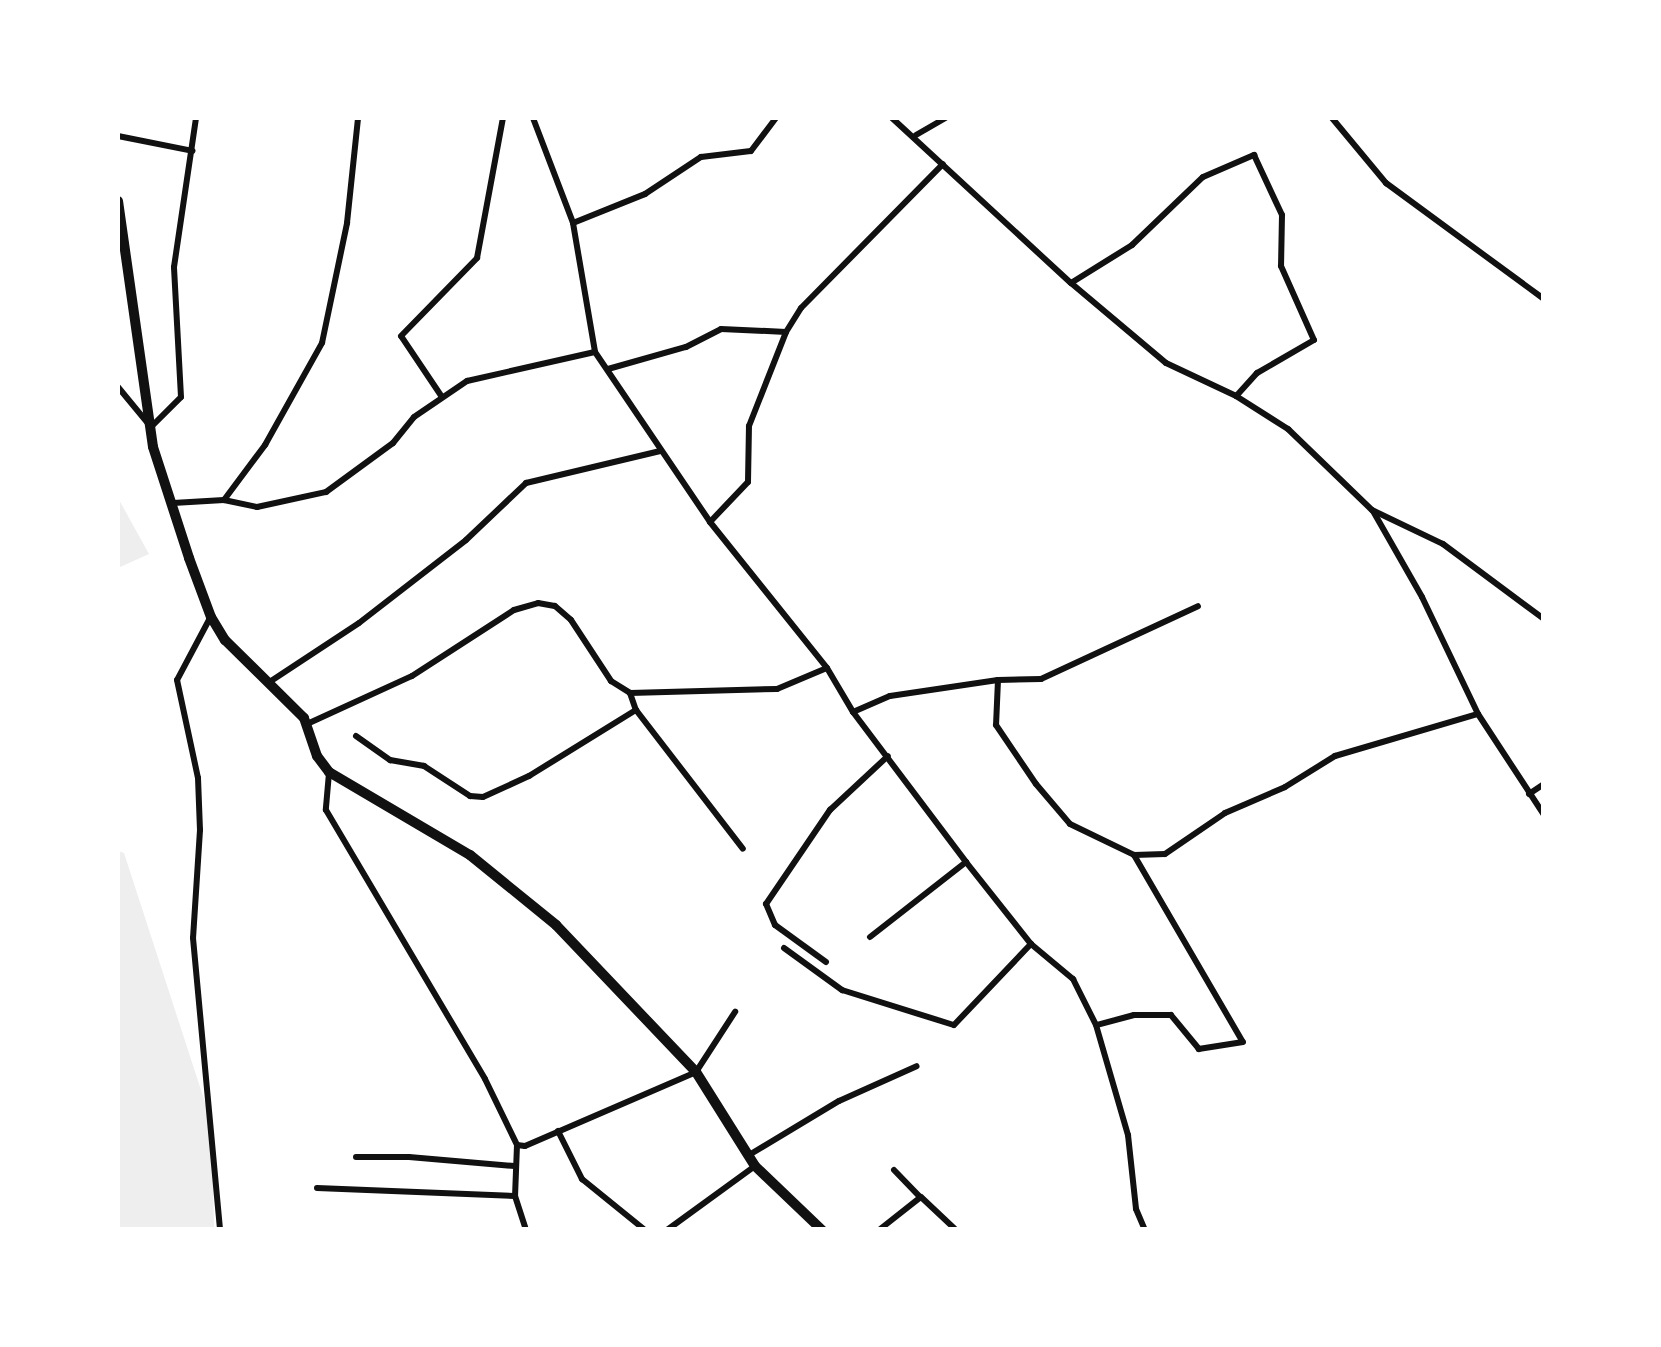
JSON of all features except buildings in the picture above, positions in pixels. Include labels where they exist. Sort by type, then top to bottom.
[{"type":"main road","points":[[118,202],[151,428],[211,617],[225,640],[270,681],[307,724],[318,756],[329,772],[503,878],[556,925],[696,1072],[752,1160],[822,1230]]},
{"type":"street","points":[[118,387],[151,428],[182,397],[174,268],[196,118]]},
{"type":"street","points":[[224,500],[264,446],[322,344],[347,223],[358,118]]},
{"type":"street","points":[[442,397],[401,336],[477,258],[503,118]]},
{"type":"street","points":[[533,118],[573,223],[595,352],[710,522],[827,668],[854,712],[966,862],[1031,944],[1073,979],[1096,1025],[1128,1135],[1136,1209],[1145,1230]]},
{"type":"street","points":[[573,223],[645,194],[702,157],[751,150],[776,118]]},
{"type":"street","points":[[892,118],[916,135],[942,164],[1071,283],[1166,363],[1236,396],[1288,430],[1372,510],[1422,597],[1478,714],[1544,815]]},
{"type":"street","points":[[916,135],[945,118]]},
{"type":"street","points":[[1332,118],[1386,183],[1544,299]]},
{"type":"street","points":[[118,136],[193,151]]},
{"type":"street","points":[[1071,283],[1132,245],[1202,177],[1254,155],[1282,215],[1281,266],[1314,340],[1257,373],[1236,396]]},
{"type":"street","points":[[710,522],[748,482],[750,426],[786,332],[801,308],[942,164]]},
{"type":"street","points":[[608,369],[686,348],[721,329],[786,332]]},
{"type":"street","points":[[172,503],[224,500],[257,507],[326,492],[394,443],[414,418],[467,381],[595,352]]},
{"type":"street","points":[[270,681],[359,623],[466,540],[526,482],[660,451]]},
{"type":"street","points":[[1372,510],[1443,544],[1544,619]]},
{"type":"street","points":[[307,724],[412,676],[514,610],[538,602],[555,606],[571,620],[610,680],[630,693],[777,689],[827,668]]},
{"type":"street","points":[[854,712],[890,696],[998,680],[1041,679],[1198,606]]},
{"type":"street","points":[[211,617],[177,680],[198,778],[200,830],[193,938],[220,1230]]},
{"type":"street","points":[[998,680],[996,725],[1036,784],[1070,824],[1134,856],[1165,854],[1225,813],[1285,787],[1335,756],[1478,714]]},
{"type":"street","points":[[630,693],[636,710],[743,849]]},
{"type":"street","points":[[356,736],[390,760],[424,766],[470,796],[482,797],[529,776],[636,710]]},
{"type":"street","points":[[826,962],[776,926],[766,904],[830,810],[888,756]]},
{"type":"street","points":[[329,772],[326,810],[485,1080],[516,1144],[515,1196],[526,1230]]},
{"type":"street","points":[[1529,794],[1544,784]]},
{"type":"street","points":[[1096,1025],[1134,1014],[1171,1014],[1199,1050],[1244,1042],[1134,856]]},
{"type":"street","points":[[870,937],[966,862]]},
{"type":"street","points":[[784,948],[842,990],[954,1025],[1031,944]]},
{"type":"street","points":[[516,1144],[525,1146],[696,1072],[735,1012]]},
{"type":"street","points":[[666,1230],[752,1160],[839,1101],[916,1066]]},
{"type":"street","points":[[558,1131],[582,1179],[645,1230]]},
{"type":"street","points":[[356,1157],[409,1156],[515,1166]]},
{"type":"street","points":[[894,1170],[956,1230]]},
{"type":"street","points":[[318,1188],[515,1196]]},
{"type":"street","points":[[879,1230],[920,1197]]},
{"type":"shaded area","points":[[118,498],[149,554],[118,568]]},
{"type":"shaded area","points":[[118,851],[124,853],[212,1124],[214,1229],[118,1230]]}]
